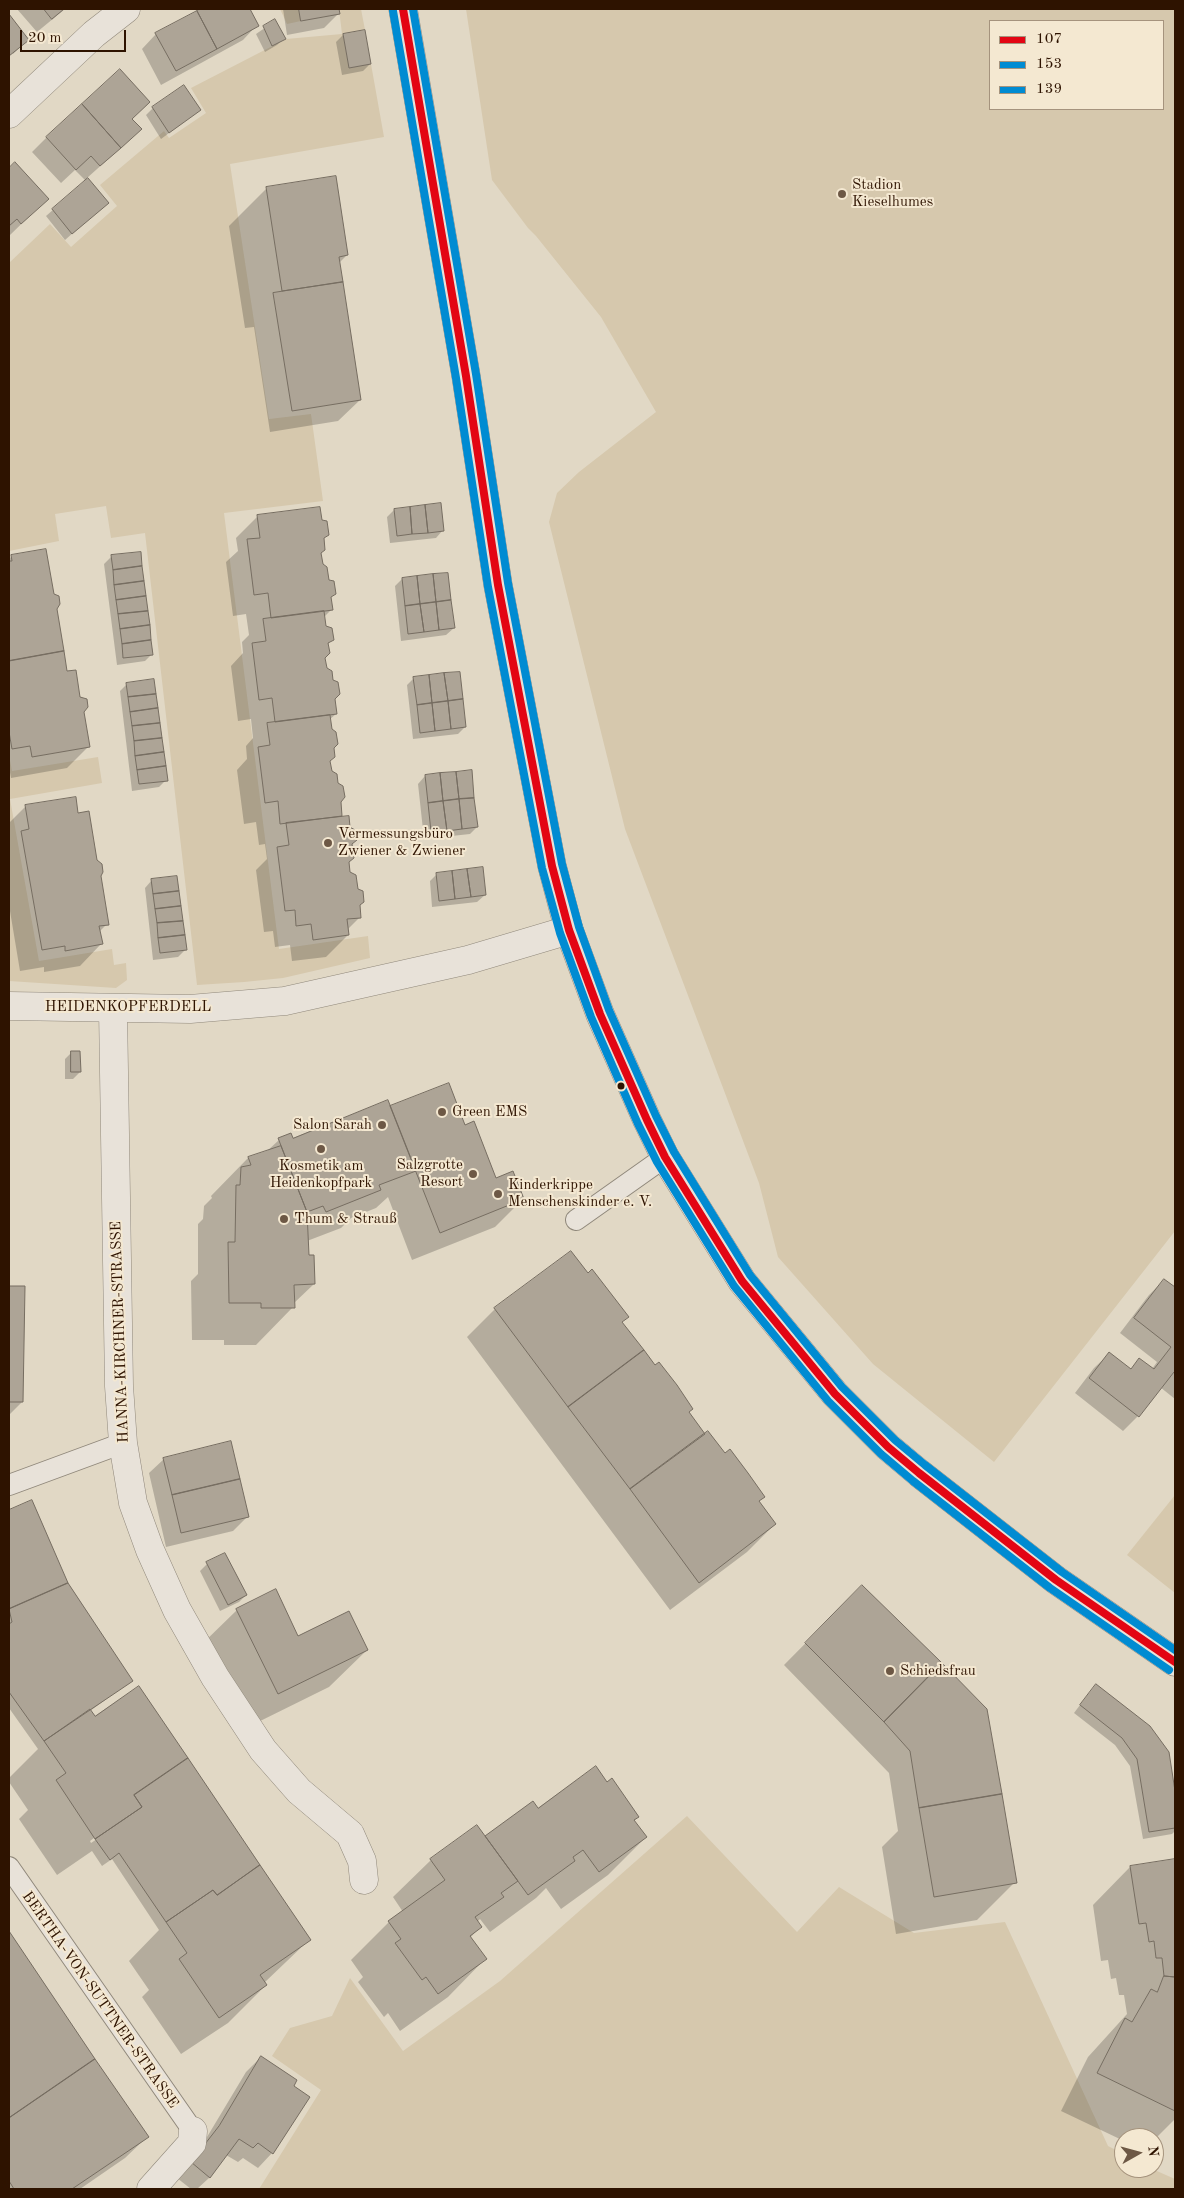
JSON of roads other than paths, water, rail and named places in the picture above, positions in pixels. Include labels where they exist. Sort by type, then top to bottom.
[{"type":"street","points":[[9,114],[94,34],[126,9]]},
{"type":"street","points":[[403,9],[466,376],[498,584],[552,866],[569,930],[600,1014],[665,1157],[742,1281],[835,1394],[888,1447],[1056,1580],[1175,1662]]},
{"type":"street","name":"HEIDENKOPFERDELL","points":[[9,1006],[190,1009],[286,1000],[468,960],[569,930]]},
{"type":"street","name":"HANNA-KIRCHNER-STRASSE","points":[[113,1009],[119,1386],[124,1443],[133,1503],[150,1550],[188,1632],[263,1750],[299,1791],[350,1834],[362,1861],[364,1880]]},
{"type":"street","points":[[151,2189],[192,2143],[193,2131]]},
{"type":"lane","points":[[576,1220],[665,1157]]},
{"type":"lane","points":[[9,1485],[124,1443]]},
{"type":"lane","name":"BERTHA-VON-SUTTNER-STRASSE","points":[[9,1867],[193,2131]]},
{"type":"place","name":"Stadion Kieselhumes","points":[[842,194]]},
{"type":"place","name":"Vermessungsbüro Zwiener & Zwiener","points":[[328,843]]},
{"type":"place","name":"Green EMS","points":[[442,1112]]},
{"type":"place","name":"Salon Sarah","points":[[382,1125]]},
{"type":"place","name":"Kosmetik am Heidenkopfpark","points":[[321,1149]]},
{"type":"place","name":"Salzgrotte Resort","points":[[473,1174]]},
{"type":"place","name":"Kinderkrippe Menschenskinder e. V.","points":[[498,1194]]},
{"type":"place","name":"Thum & Strauß","points":[[284,1219]]},
{"type":"place","name":"Schiedsfrau","points":[[890,1671]]}]
